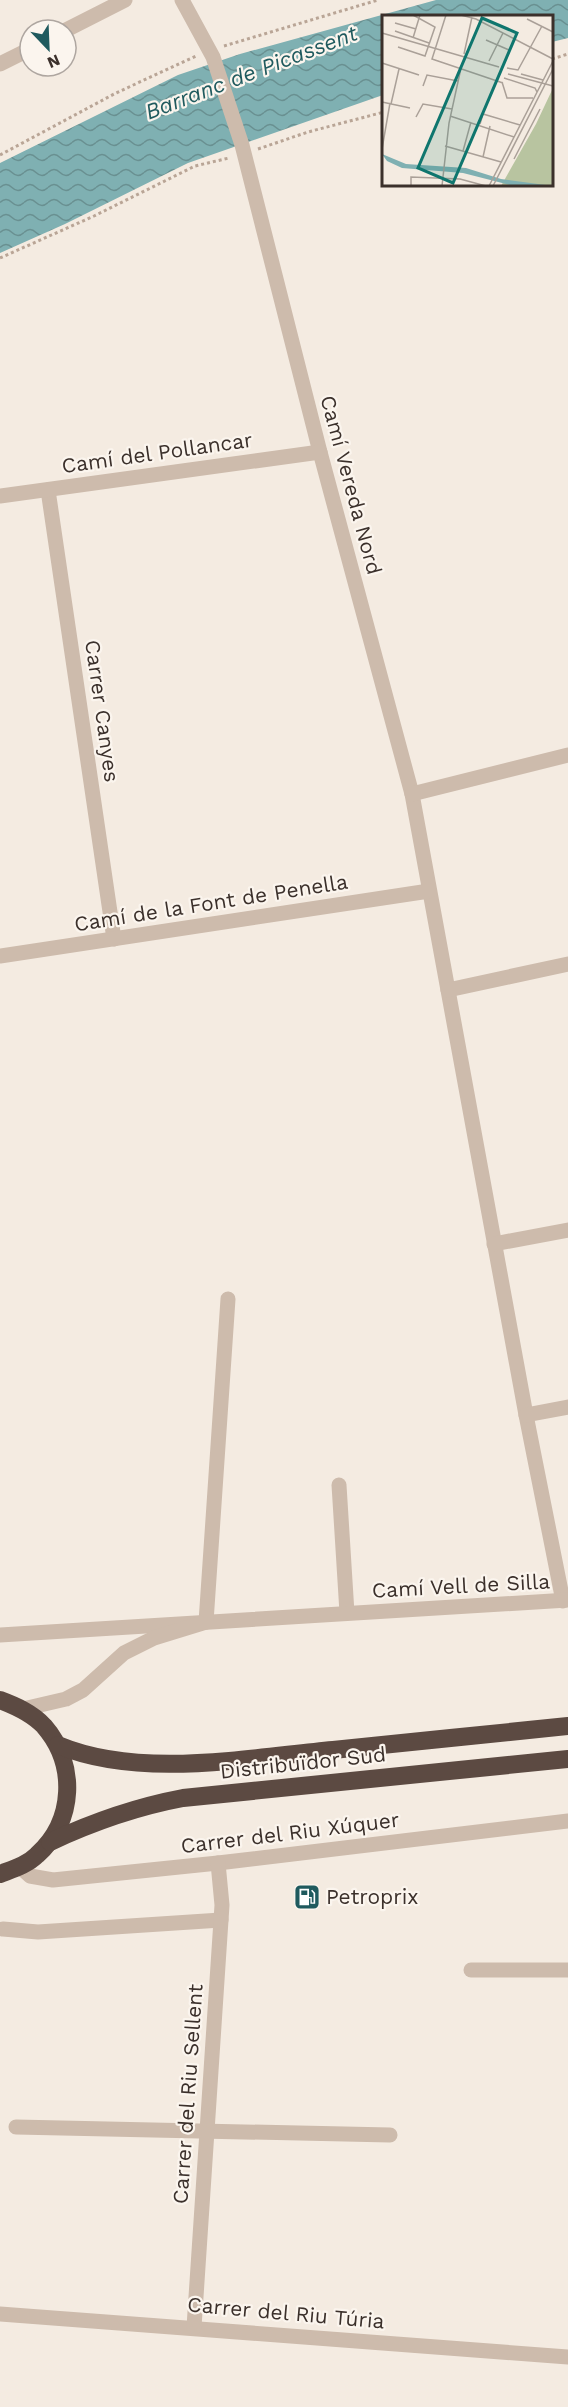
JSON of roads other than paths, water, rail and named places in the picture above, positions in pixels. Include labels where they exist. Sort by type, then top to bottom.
[{"type":"highway","points":[[0,1700],[23,1709],[43,1725],[58,1745],[67,1769],[69,1794],[63,1819],[50,1842],[20,1867],[0,1874]]},
{"type":"highway","name":"Distribuïdor Sud","points":[[58,1745],[74,1752],[120,1760],[200,1762],[568,1726]]},
{"type":"highway","name":"Distribuïdor Sud","points":[[50,1842],[93,1822],[144,1805],[183,1798],[568,1759]]},
{"type":"street","points":[[78,24],[125,0]]},
{"type":"street","name":"Camí Vereda Nord","points":[[182,0],[211,54],[243,149],[320,452],[412,794],[494,1244]]},
{"type":"street","points":[[0,64],[18,55]]},
{"type":"street","name":"Camí del Pollancar","points":[[0,496],[320,452]]},
{"type":"street","name":"Carrer Canyes","points":[[48,490],[114,939]]},
{"type":"street","points":[[412,794],[568,755]]},
{"type":"street","name":"Camí de la Font de Penella","points":[[0,956],[429,891]]},
{"type":"street","points":[[448,990],[568,964]]},
{"type":"street","points":[[494,1244],[568,1230]]},
{"type":"street","name":"Camí Vell de Silla","points":[[0,1635],[566,1600],[526,1415],[494,1244]]},
{"type":"street","points":[[23,1709],[66,1699],[83,1690],[124,1653],[154,1638],[206,1622],[228,1299]]},
{"type":"street","points":[[526,1415],[568,1407]]},
{"type":"street","points":[[339,1485],[347,1613]]},
{"type":"street","name":"Carrer del Riu Xúquer","points":[[20,1867],[30,1876],[53,1880],[218,1863],[568,1821]]},
{"type":"street","name":"Carrer del Riu Sellent","points":[[194,2327],[221,1920],[218,1863]]},
{"type":"street","points":[[3,1929],[38,1932],[221,1920]]},
{"type":"street","points":[[471,1970],[568,1970]]},
{"type":"street","points":[[16,2127],[390,2135]]},
{"type":"street","name":"Carrer del Riu Túria","points":[[0,2314],[568,2357]]},
{"type":"water","name":"Barranc de Picassent","points":[[436,0],[568,0],[568,38],[553,42],[553,15],[382,15],[382,95],[188,163],[65,224],[0,253],[0,163],[178,75],[240,54]]},
{"type":"place","name":"Petroprix","points":[[307,1897]]}]
